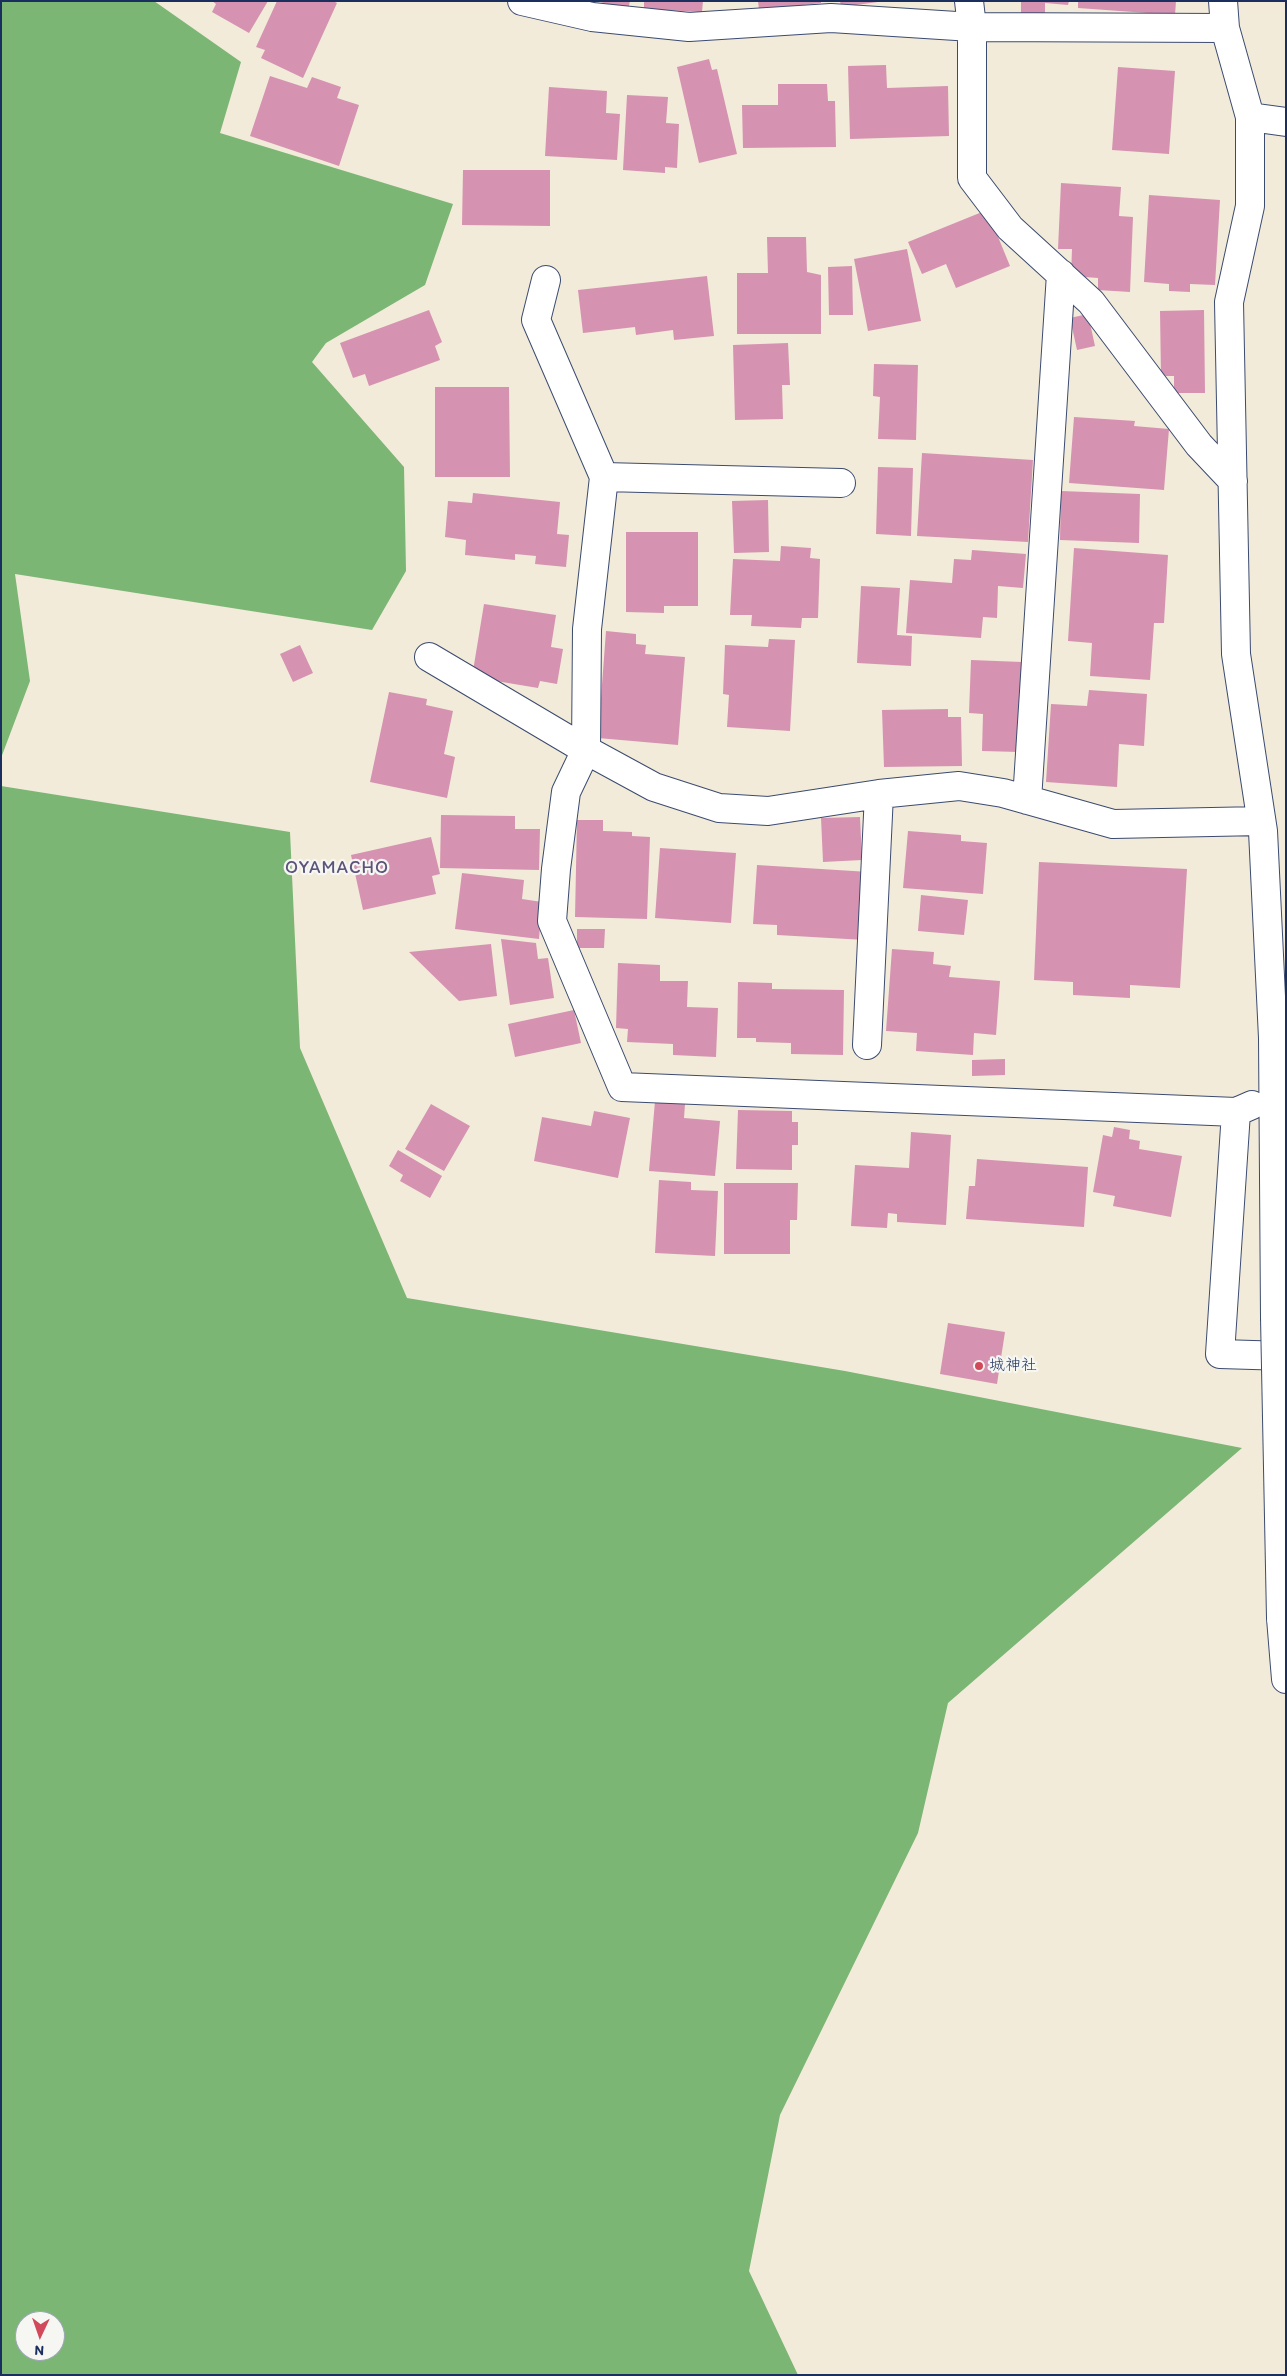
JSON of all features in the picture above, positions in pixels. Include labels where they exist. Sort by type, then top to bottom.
[{"type":"street","points":[[522,1],[592,17],[689,27],[832,18],[970,14],[1225,28]]},
{"type":"street","points":[[1223,1],[1225,28],[1250,117],[1250,206],[1229,302],[1236,654],[1261,821],[1272,1018],[1275,1317],[1282,1618],[1286,1679]]},
{"type":"street","points":[[970,14],[972,178],[1010,228],[1091,302],[1199,445],[1233,480]]},
{"type":"street","points":[[1250,117],[1286,122]]},
{"type":"street","points":[[1027,800],[1061,274]]},
{"type":"street","points":[[546,280],[536,320],[604,477],[587,629],[586,750],[566,792],[556,869],[552,921],[622,1087],[1236,1112],[1274,1095]]},
{"type":"street","points":[[604,477],[841,483]]},
{"type":"street","points":[[429,657],[654,788],[719,808],[768,811],[879,794],[959,786],[1003,793],[1114,824],[1261,821]]},
{"type":"street","points":[[867,1045],[879,794]]},
{"type":"street","points":[[1236,1112],[1220,1354],[1286,1356]]},
{"type":"green space","points":[[1,1],[154,1],[241,62],[220,133],[453,204],[425,285],[326,343],[312,362],[404,467],[406,571],[372,630],[15,574],[30,681],[1,758]]},
{"type":"green space","points":[[1,786],[290,832],[300,1048],[407,1298],[845,1371],[1242,1448],[948,1703],[918,1833],[780,2115],[749,2271],[798,2375],[1,2375]]},
{"type":"building","points":[[212,1],[268,1],[249,33],[212,12],[216,4]]},
{"type":"building","points":[[277,1],[333,1],[337,3],[303,78],[261,58],[265,50],[256,47]]},
{"type":"building","points":[[597,1],[630,1],[628,10]]},
{"type":"building","points":[[644,1],[703,1],[702,12],[644,9]]},
{"type":"building","points":[[758,1],[821,1],[821,3],[759,10]]},
{"type":"building","points":[[840,1],[878,1],[878,2],[841,7]]},
{"type":"building","points":[[1021,1],[1069,1],[1068,5],[1045,3],[1045,17],[1021,16]]},
{"type":"building","points":[[1078,1],[1176,1],[1175,15],[1078,8]]},
{"type":"building","points":[[709,59],[712,70],[717,69],[737,154],[699,163],[677,67]]},
{"type":"building","points":[[886,65],[887,88],[948,86],[949,136],[850,139],[848,66]]},
{"type":"building","points":[[1118,67],[1175,71],[1169,154],[1112,150]]},
{"type":"building","points":[[270,76],[307,88],[312,77],[341,87],[337,98],[359,105],[339,166],[250,136]]},
{"type":"building","points":[[778,84],[827,84],[828,101],[835,101],[836,147],[743,148],[742,105],[778,105]]},
{"type":"building","points":[[549,87],[607,91],[606,113],[620,114],[617,160],[545,156]]},
{"type":"building","points":[[627,95],[668,97],[666,123],[679,124],[677,168],[665,167],[665,173],[623,170]]},
{"type":"building","points":[[463,170],[550,170],[550,226],[462,225]]},
{"type":"building","points":[[1061,183],[1121,187],[1119,216],[1133,217],[1130,292],[1098,290],[1098,278],[1071,276],[1072,249],[1058,249]]},
{"type":"building","points":[[1149,195],[1220,200],[1215,285],[1190,284],[1190,292],[1169,291],[1169,284],[1144,282]]},
{"type":"building","points":[[987,210],[1010,266],[956,288],[946,264],[922,274],[908,242]]},
{"type":"building","points":[[767,237],[806,237],[807,272],[821,275],[821,334],[737,334],[737,273],[768,273]]},
{"type":"building","points":[[907,249],[921,321],[868,331],[854,259]]},
{"type":"building","points":[[852,266],[853,315],[829,315],[828,267]]},
{"type":"building","points":[[707,276],[714,336],[674,340],[673,330],[636,335],[635,327],[583,333],[578,290]]},
{"type":"building","points":[[429,310],[442,342],[435,346],[440,360],[369,386],[365,374],[353,378],[340,343]]},
{"type":"building","points":[[1204,310],[1205,393],[1174,393],[1174,376],[1161,376],[1160,311]]},
{"type":"building","points":[[1088,314],[1095,346],[1077,350],[1070,318]]},
{"type":"building","points":[[788,343],[790,385],[782,385],[783,419],[735,420],[733,345]]},
{"type":"building","points":[[874,364],[918,365],[916,440],[878,439],[880,397],[873,396]]},
{"type":"building","points":[[435,387],[509,387],[510,477],[435,477]]},
{"type":"building","points":[[1074,417],[1135,421],[1134,426],[1169,429],[1164,490],[1069,483]]},
{"type":"building","points":[[922,453],[1033,460],[1028,542],[917,536]]},
{"type":"building","points":[[878,467],[913,468],[911,536],[876,534]]},
{"type":"building","points":[[1061,491],[1140,494],[1139,543],[1060,540]]},
{"type":"building","points":[[473,493],[560,502],[557,534],[569,535],[566,567],[535,564],[536,556],[515,554],[515,560],[465,555],[466,540],[445,537],[448,501],[472,503]]},
{"type":"building","points":[[768,500],[769,552],[734,553],[732,501]]},
{"type":"building","points":[[626,532],[698,532],[698,606],[664,606],[664,613],[626,612]]},
{"type":"building","points":[[781,546],[811,548],[810,558],[820,559],[818,618],[802,618],[801,628],[751,626],[752,615],[730,615],[733,559],[780,561]]},
{"type":"building","points":[[1074,548],[1168,555],[1164,623],[1154,623],[1150,680],[1090,676],[1092,643],[1068,641]]},
{"type":"building","points":[[972,550],[1026,554],[1023,588],[998,586],[997,618],[983,617],[981,638],[906,633],[910,580],[952,583],[954,559],[971,560]]},
{"type":"building","points":[[861,586],[900,588],[897,635],[912,636],[911,666],[857,663]]},
{"type":"building","points":[[484,604],[556,615],[551,647],[563,649],[557,684],[540,681],[538,688],[472,677]]},
{"type":"building","points":[[606,631],[636,634],[636,644],[646,645],[645,654],[685,657],[678,745],[598,738]]},
{"type":"building","points":[[769,639],[795,640],[790,731],[727,727],[729,695],[723,694],[725,645],[768,647]]},
{"type":"building","points":[[300,645],[313,673],[293,682],[280,654]]},
{"type":"building","points":[[971,660],[1022,662],[1019,752],[982,751],[983,714],[969,713]]},
{"type":"building","points":[[1089,690],[1147,694],[1144,746],[1119,744],[1117,787],[1046,782],[1051,704],[1087,706]]},
{"type":"building","points":[[389,692],[427,699],[426,705],[453,711],[444,754],[455,757],[447,798],[370,782]]},
{"type":"building","points":[[948,709],[948,717],[961,717],[962,766],[884,767],[882,710]]},
{"type":"building","points":[[441,815],[515,816],[515,829],[540,829],[539,870],[440,868]]},
{"type":"building","points":[[860,817],[862,860],[823,862],[821,818]]},
{"type":"building","points":[[577,820],[603,820],[603,831],[632,832],[632,836],[650,837],[647,919],[575,917]]},
{"type":"building","points":[[908,831],[961,835],[961,841],[987,843],[983,894],[903,888]]},
{"type":"building","points":[[431,837],[440,874],[432,876],[436,894],[363,910],[351,855]]},
{"type":"building","points":[[660,848],[736,853],[731,923],[655,918]]},
{"type":"building","points":[[1039,862],[1187,869],[1180,988],[1130,985],[1130,998],[1073,995],[1073,982],[1034,980]]},
{"type":"building","points":[[757,865],[869,872],[865,940],[777,935],[777,925],[753,924]]},
{"type":"building","points":[[462,873],[524,880],[522,899],[542,902],[539,939],[455,929]]},
{"type":"building","points":[[921,895],[968,900],[964,935],[918,931]]},
{"type":"building","points":[[577,929],[605,929],[604,948],[577,948]]},
{"type":"building","points":[[501,939],[536,943],[538,959],[548,958],[554,998],[510,1005]]},
{"type":"building","points":[[491,944],[497,996],[459,1001],[409,952]]},
{"type":"building","points":[[892,949],[934,952],[933,964],[951,966],[949,977],[1000,981],[996,1035],[974,1033],[973,1055],[916,1051],[917,1033],[886,1031]]},
{"type":"building","points":[[618,963],[660,965],[660,981],[688,981],[687,1007],[718,1008],[716,1057],[673,1055],[673,1044],[627,1042],[628,1029],[616,1028]]},
{"type":"building","points":[[738,982],[772,983],[772,989],[844,990],[843,1055],[791,1054],[791,1043],[756,1042],[756,1038],[737,1038]]},
{"type":"building","points":[[574,1010],[581,1043],[515,1057],[508,1024]]},
{"type":"building","points":[[1005,1059],[1005,1075],[972,1076],[972,1060]]},
{"type":"building","points":[[655,1101],[685,1104],[684,1118],[720,1121],[715,1176],[649,1171]]},
{"type":"building","points":[[431,1104],[470,1126],[444,1171],[405,1149]]},
{"type":"building","points":[[738,1110],[792,1111],[792,1122],[798,1122],[798,1145],[792,1145],[792,1170],[736,1169]]},
{"type":"building","points":[[594,1111],[630,1118],[618,1178],[534,1161],[542,1117],[591,1126]]},
{"type":"building","points":[[1114,1127],[1130,1130],[1129,1139],[1140,1141],[1139,1149],[1182,1156],[1171,1217],[1113,1206],[1115,1196],[1093,1192],[1103,1135],[1112,1137]]},
{"type":"building","points":[[911,1132],[951,1135],[946,1225],[897,1222],[897,1214],[888,1213],[887,1228],[851,1226],[855,1165],[909,1168]]},
{"type":"building","points":[[398,1150],[442,1176],[430,1198],[400,1181],[403,1175],[389,1166]]},
{"type":"building","points":[[977,1159],[1088,1167],[1084,1227],[966,1219],[969,1186],[975,1186]]},
{"type":"building","points":[[659,1180],[691,1182],[691,1190],[718,1191],[715,1256],[655,1253]]},
{"type":"building","points":[[724,1183],[798,1183],[797,1220],[790,1220],[790,1254],[724,1254]]},
{"type":"building","points":[[948,1323],[1005,1332],[997,1384],[940,1374]]},
{"type":"place","name":"城神社","points":[[979,1366]]},
{"type":"district","name":"OYAMACHO","points":[[337,868]]}]
